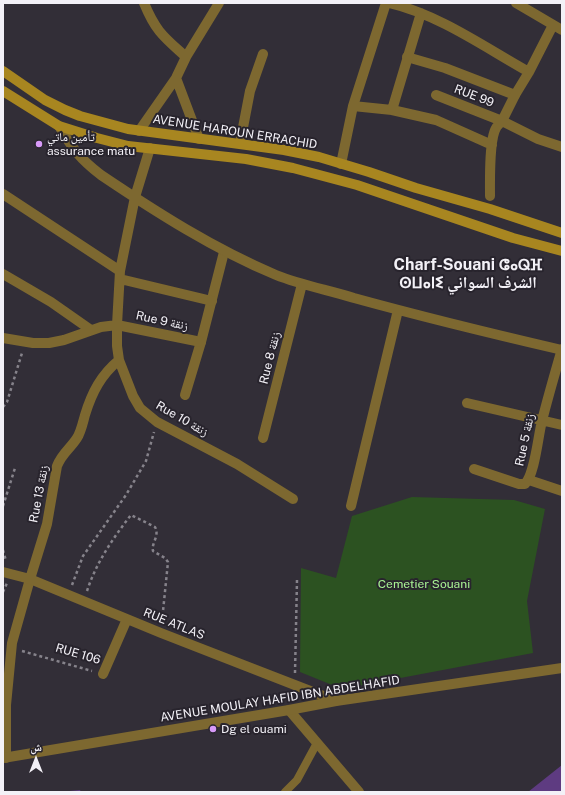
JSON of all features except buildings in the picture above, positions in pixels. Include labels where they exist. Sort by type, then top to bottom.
[{"type":"main road","name":"AVENUE HAROUN ERRACHID","points":[[3,71],[45,100],[66,110],[128,129],[240,143],[319,157],[562,233]]},
{"type":"main road","name":"AVENUE HAROUN ERRACHID","points":[[3,91],[59,126],[128,146],[246,159],[315,173],[357,185],[513,238],[562,251]]},
{"type":"street","points":[[144,3],[157,30],[186,57]]},
{"type":"street","points":[[139,130],[176,78],[186,57],[219,3]]},
{"type":"street","points":[[341,164],[353,106],[387,3],[421,13],[443,22],[529,72]]},
{"type":"street","points":[[490,196],[492,146],[495,130],[502,121],[515,95],[558,27],[516,3]]},
{"type":"street","points":[[392,110],[421,13]]},
{"type":"street","points":[[240,143],[250,91],[263,54]]},
{"type":"street","points":[[407,57],[445,68],[515,95]]},
{"type":"street","points":[[176,78],[199,139]]},
{"type":"street","name":"RUE 99","points":[[436,95],[502,121],[538,139],[562,147]]},
{"type":"street","points":[[353,106],[392,110],[436,120],[492,146]]},
{"type":"street","points":[[59,126],[71,147],[87,165],[135,197],[224,252],[278,276],[302,284],[398,310],[562,350]]},
{"type":"street","name":"Rue 10 زنقة","points":[[150,148],[135,197],[120,275],[117,325],[119,360],[137,405],[157,422],[237,464],[293,499]]},
{"type":"street","points":[[3,194],[120,275],[212,301]]},
{"type":"street","points":[[185,395],[201,342],[224,252]]},
{"type":"street","points":[[3,274],[52,302],[91,330]]},
{"type":"street","name":"Rue 8 زنقة","points":[[263,438],[302,284]]},
{"type":"street","points":[[351,506],[398,310]]},
{"type":"street","points":[[3,338],[48,343],[64,340],[91,330],[117,325]]},
{"type":"street","name":"Rue 9 زنقة","points":[[117,325],[201,342]]},
{"type":"street","name":"Rue 5 زنقة","points":[[474,469],[519,484],[525,484],[528,480],[532,470],[542,421],[562,350]]},
{"type":"street","name":"Rue 13 زنقة","points":[[5,758],[5,705],[12,648],[30,579],[47,524],[57,466],[60,458],[77,438],[92,394],[105,374],[119,360]]},
{"type":"street","points":[[467,403],[562,425]]},
{"type":"street","points":[[528,480],[562,491]]},
{"type":"street","name":"RUE ATLAS","points":[[3,572],[30,579],[127,619],[336,701]]},
{"type":"street","name":"RUE 106","points":[[103,674],[127,619]]},
{"type":"street","name":"AVENUE MOULAY HAFID IBN ABDELHAFID","points":[[5,758],[336,701],[562,668]]},
{"type":"street","points":[[289,710],[359,792]]},
{"type":"lane","points":[[285,792],[297,780],[317,743]]},
{"type":"path","points":[[3,407],[7,402],[23,352]]},
{"type":"path","points":[[72,583],[83,556],[126,496],[146,461],[157,422]]},
{"type":"path","points":[[3,506],[15,468]]},
{"type":"path","points":[[88,587],[110,542],[131,514],[155,527],[157,532],[152,548],[153,551],[165,558],[168,562],[163,611]]},
{"type":"path","points":[[295,685],[297,580]]},
{"type":"path","name":"RUE 106","points":[[12,648],[103,674]]},
{"type":"green space","name":"Cemetier Souani","points":[[412,497],[514,500],[545,509],[527,601],[533,653],[342,689],[300,672],[301,568],[336,578],[352,516]]},
{"type":"place","name":"تأمين ماتي assurance matu","points":[[39,144]]},
{"type":"place","name":"Dg el ouami","points":[[213,729]]},
{"type":"district","name":"Charf-Souani ⵛⴰⵕⴼ ⵙⵡⴰⵏⵉ الشرف السواني","points":[[468,274]]}]
